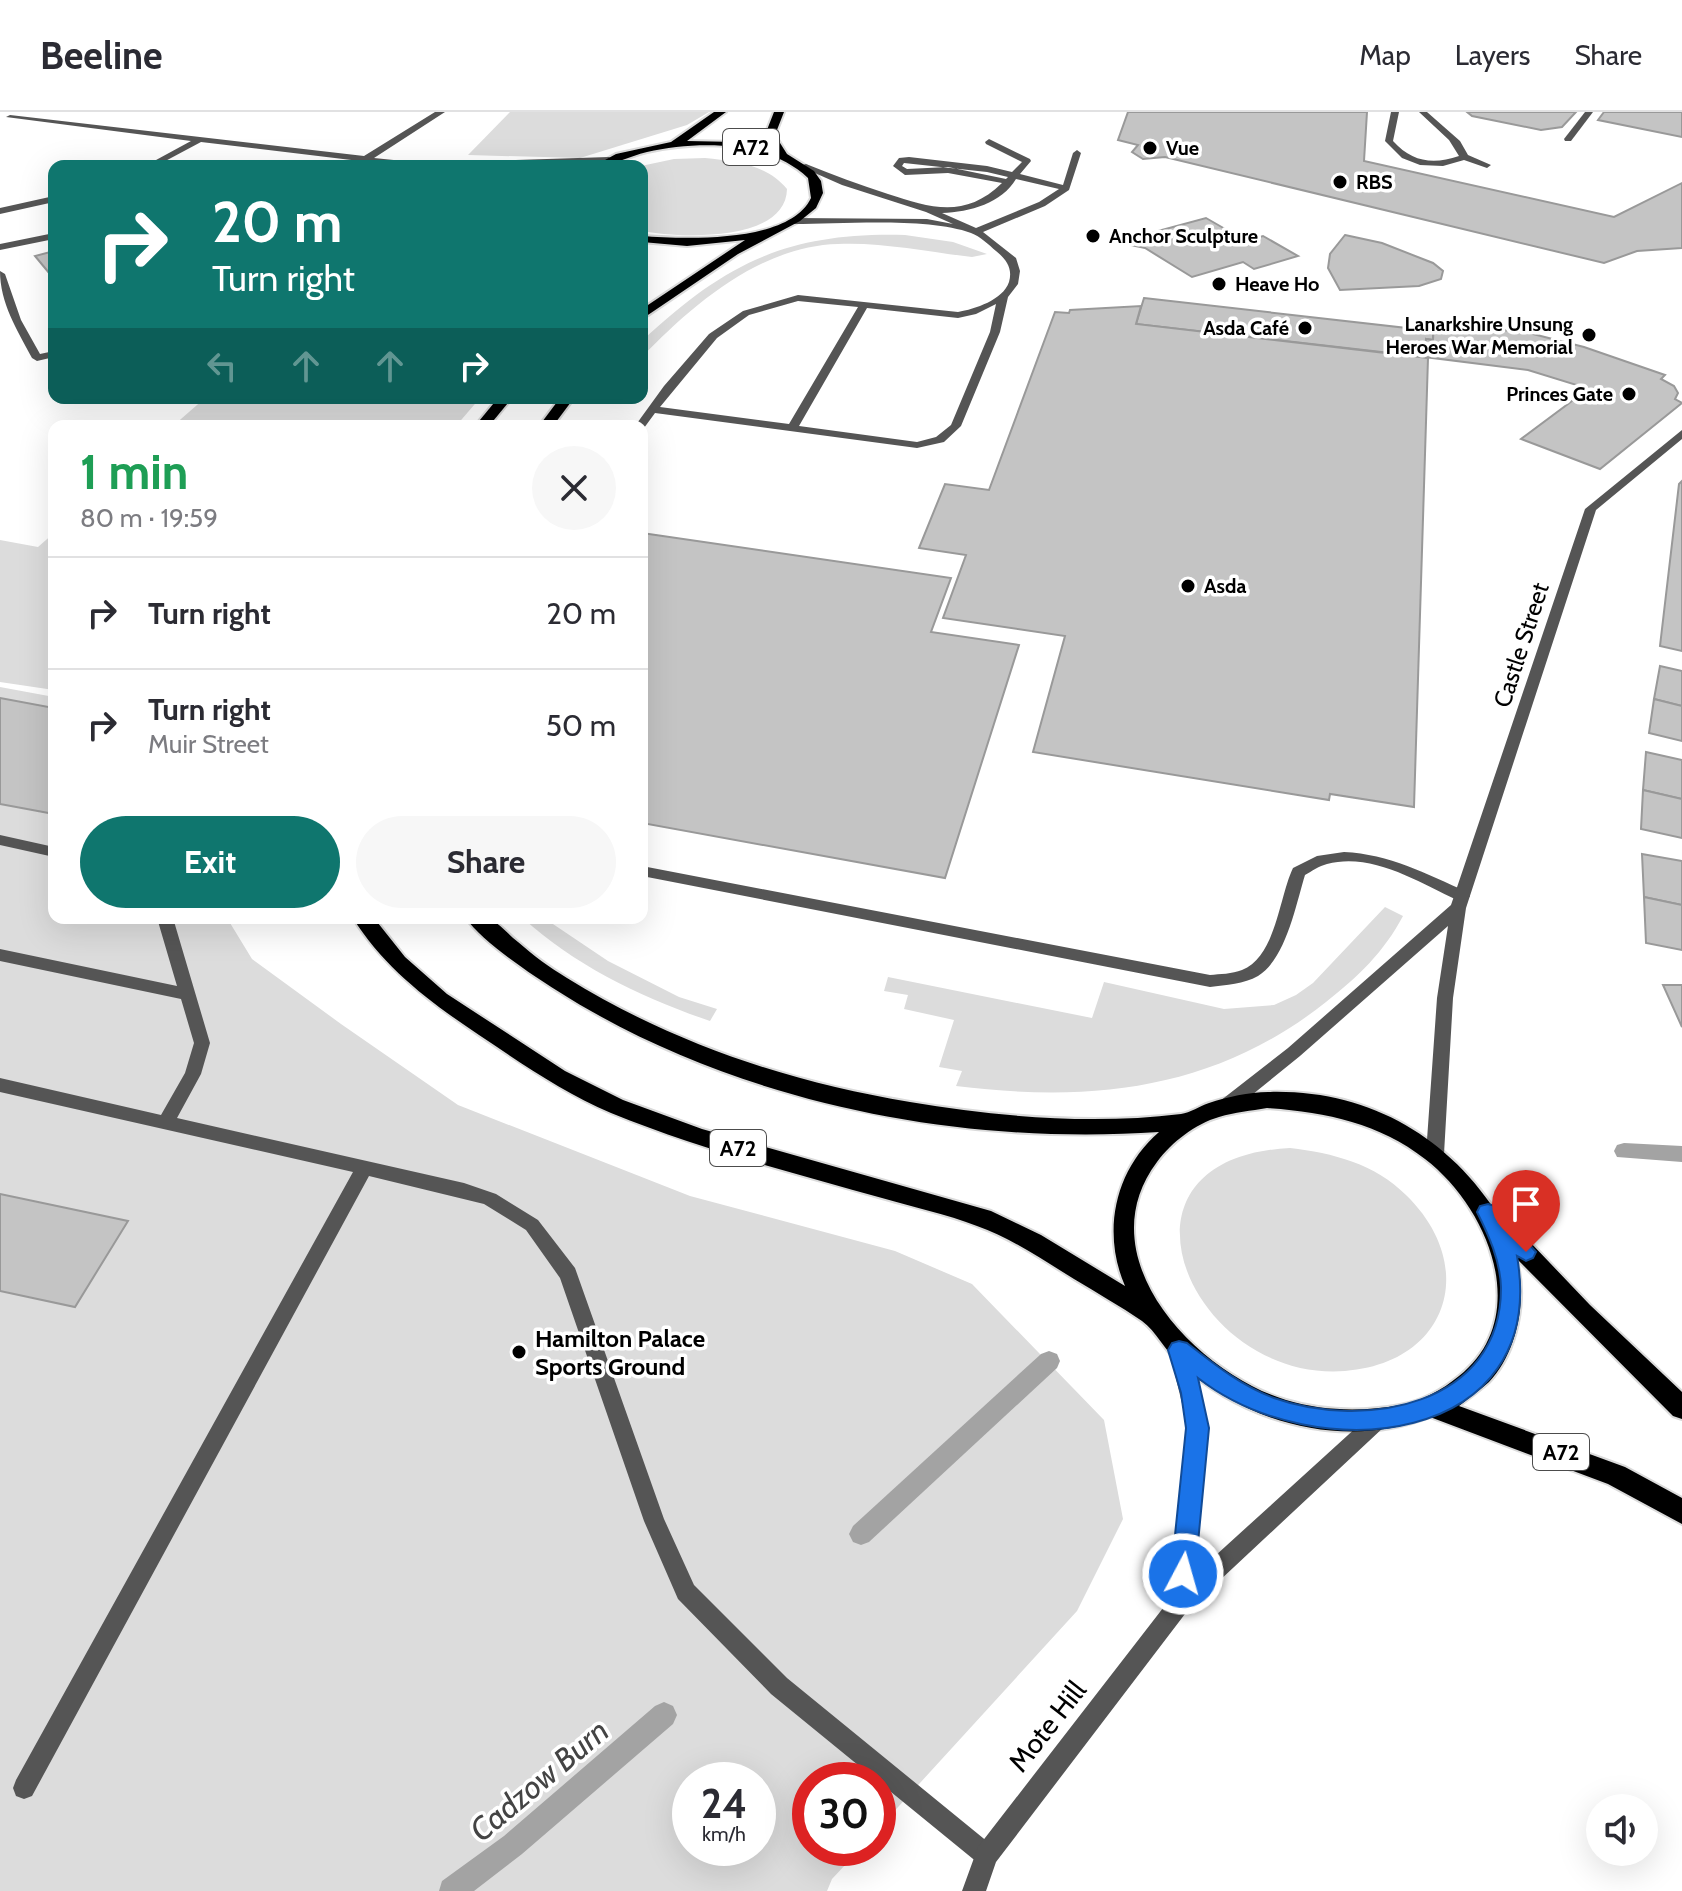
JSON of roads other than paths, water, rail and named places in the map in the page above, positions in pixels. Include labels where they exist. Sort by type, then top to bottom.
[{"type":"main road","name":"A72","points":[[674,145],[721,112]]},
{"type":"main road","name":"A72","points":[[779,112],[770,135],[782,155]]},
{"type":"main road","name":"A72","points":[[612,160],[639,150],[674,145],[725,144],[782,155],[803,166],[815,179],[819,193],[812,207],[794,221],[766,232],[729,240],[687,243],[648,240]]},
{"type":"main road","name":"A72","points":[[648,311],[766,232]]},
{"type":"main road","points":[[487,420],[500,404]]},
{"type":"main road","name":"A72","points":[[368,924],[398,962],[440,999],[558,1077],[616,1106],[699,1137],[983,1218],[1033,1242],[1150,1314]]},
{"type":"main road","name":"A72","points":[[483,924],[532,964],[638,1031],[759,1074],[840,1095],[976,1118],[1068,1127],[1189,1122]]},
{"type":"main road","name":"A72","points":[[1488,1212],[1505,1248],[1511,1286],[1508,1323],[1493,1357],[1468,1385],[1433,1407],[1377,1421],[1324,1420],[1271,1407],[1221,1383],[1179,1350],[1150,1314],[1132,1276],[1123,1239],[1126,1202],[1139,1170],[1160,1142],[1189,1122],[1226,1106],[1267,1100],[1310,1101],[1354,1112],[1396,1129],[1435,1154],[1464,1181],[1488,1212],[1582,1312],[1682,1408]]},
{"type":"main road","name":"A72","points":[[1433,1407],[1616,1475],[1682,1512]]},
{"type":"street","points":[[367,158],[441,112]]},
{"type":"street","points":[[1395,112],[1389,141],[1398,154],[1418,164],[1444,166],[1464,157],[1487,165]]},
{"type":"street","points":[[1423,112],[1459,142],[1464,157]]},
{"type":"street","points":[[1568,139],[1589,112]]},
{"type":"street","points":[[0,123],[12,114],[381,160]]},
{"type":"street","points":[[161,160],[203,138]]},
{"type":"street","points":[[929,210],[958,209],[984,203],[999,195],[1027,161],[989,142]]},
{"type":"street","points":[[794,221],[927,222],[976,231],[1042,204],[1066,188],[1077,153]]},
{"type":"street","points":[[1012,179],[919,159],[902,160],[897,166],[905,172],[948,170],[1066,188]]},
{"type":"street","points":[[653,409],[917,445],[940,440],[956,426],[995,332],[1003,297],[1013,284],[1015,271],[1011,258],[976,231],[929,210],[803,166]]},
{"type":"street","points":[[0,211],[48,200]]},
{"type":"street","points":[[0,247],[48,237]]},
{"type":"street","points":[[0,274],[16,320],[37,358],[48,355]]},
{"type":"street","points":[[645,420],[713,336],[746,313],[798,298],[958,315],[973,312],[1003,297]]},
{"type":"street","points":[[792,428],[864,305]]},
{"type":"street","name":"Castle Street","points":[[1435,1154],[1445,998],[1460,902],[1591,509],[1679,439]]},
{"type":"street","points":[[0,840],[48,851]]},
{"type":"street","points":[[648,872],[1210,981],[1238,978],[1260,967],[1284,918],[1298,872],[1324,859],[1351,856],[1389,863],[1460,902],[1294,1052],[1226,1106]]},
{"type":"street","points":[[166,1122],[193,1074],[202,1043],[167,924]]},
{"type":"street","points":[[0,955],[187,994]]},
{"type":"street","points":[[0,1085],[490,1199],[532,1225],[568,1274],[654,1521],[686,1592],[779,1686],[986,1855]]},
{"type":"street","points":[[24,1788],[364,1168]]},
{"type":"street","points":[[1179,1350],[1192,1393],[1198,1428],[1180,1603]]},
{"type":"street","name":"Mote Hill","points":[[974,1891],[986,1855],[1180,1603],[1377,1421]]},
{"type":"waterway","name":"Cadzow Burn","points":[[1624,1151],[1682,1154]]},
{"type":"waterway","name":"Cadzow Burn","points":[[861,1534],[1049,1361]]},
{"type":"waterway","name":"Cadzow Burn","points":[[452,1891],[513,1845],[664,1715]]},
{"type":"place","name":"Vue","points":[[1150,148]]},
{"type":"place","name":"RBS","points":[[1340,182]]},
{"type":"place","name":"Anchor Sculpture","points":[[1093,236]]},
{"type":"place","name":"Heave Ho","points":[[1219,284]]},
{"type":"place","name":"Asda Café","points":[[1305,328]]},
{"type":"place","name":"Lanarkshire Unsung Heroes War Memorial","points":[[1589,335]]},
{"type":"place","name":"Princes Gate","points":[[1629,394]]},
{"type":"place","name":"Asda","points":[[1188,586]]},
{"type":"place","name":"Hamilton Palace Sports Ground","points":[[519,1352]]}]
